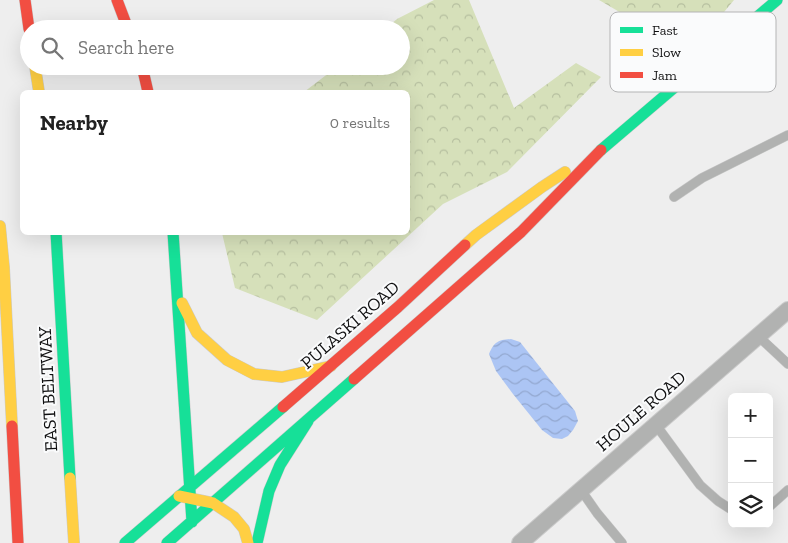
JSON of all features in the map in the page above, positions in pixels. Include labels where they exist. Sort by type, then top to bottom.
[{"type":"main road","points":[[24,0],[27,20]]},
{"type":"main road","points":[[117,0],[125,20]]},
{"type":"main road","name":"PULASKI ROAD","points":[[763,12],[777,0]]},
{"type":"main road","points":[[36,75],[39,90]]},
{"type":"main road","points":[[144,75],[148,90]]},
{"type":"main road","name":"PULASKI ROAD","points":[[168,543],[521,232],[607,144],[668,92]]},
{"type":"main road","name":"PULASKI ROAD","points":[[125,543],[187,494],[398,307],[476,235],[542,187],[607,144]]},
{"type":"main road","points":[[0,226],[18,543]]},
{"type":"main road","name":"EAST BELTWAY","points":[[56,235],[74,543]]},
{"type":"main road","points":[[173,235],[178,296],[187,494],[192,522]]},
{"type":"main road","points":[[178,296],[197,333],[227,360],[254,374],[282,376],[331,366]]},
{"type":"main road","points":[[257,543],[269,491],[280,466],[308,421]]},
{"type":"main road","points":[[187,494],[213,503],[234,517],[244,529],[248,543]]},
{"type":"street","name":"HOULE ROAD","points":[[520,543],[788,310]]},
{"type":"lane","points":[[674,196],[702,178],[788,135]]},
{"type":"lane","points":[[758,336],[788,364]]},
{"type":"lane","points":[[656,425],[700,485],[728,507]]},
{"type":"lane","points":[[581,490],[622,543]]},
{"type":"lane","points":[[773,503],[788,490]]},
{"type":"green space","points":[[434,0],[469,0],[514,108],[576,63],[601,77],[507,172],[443,204],[410,234],[410,90],[307,90],[326,75],[410,75],[410,20],[396,20]]},
{"type":"green space","points":[[599,0],[734,0],[724,12],[619,12]]},
{"type":"green space","points":[[222,235],[409,235],[317,320],[235,288]]},
{"type":"water","points":[[511,339],[520,342],[575,411],[578,421],[568,436],[562,439],[553,438],[542,430],[496,371],[489,354],[497,342]]},
{"type":"traffic: fast","points":[[763,12],[777,0]]},
{"type":"traffic: fast","points":[[601,150],[669,92]]},
{"type":"traffic: fast","points":[[56,235],[70,478]]},
{"type":"traffic: fast","points":[[173,235],[192,522]]},
{"type":"traffic: fast","points":[[167,543],[354,379]]},
{"type":"traffic: fast","points":[[125,543],[283,407]]},
{"type":"traffic: fast","points":[[257,543],[269,491],[280,465],[308,421]]},
{"type":"traffic: slow","points":[[36,75],[39,90]]},
{"type":"traffic: slow","points":[[465,245],[476,235],[565,172]]},
{"type":"traffic: slow","points":[[0,226],[12,426]]},
{"type":"traffic: slow","points":[[182,303],[197,333],[227,360],[254,374],[282,377],[331,366]]},
{"type":"traffic: slow","points":[[70,478],[74,543]]},
{"type":"traffic: slow","points":[[179,496],[213,503],[234,517],[244,529],[248,543]]},
{"type":"traffic: jam","points":[[25,0],[28,20]]},
{"type":"traffic: jam","points":[[117,0],[125,20]]},
{"type":"traffic: jam","points":[[144,75],[148,90]]},
{"type":"traffic: jam","points":[[354,379],[521,232],[601,150]]},
{"type":"traffic: jam","points":[[283,407],[398,307],[465,245]]},
{"type":"traffic: jam","points":[[12,426],[18,543]]}]
